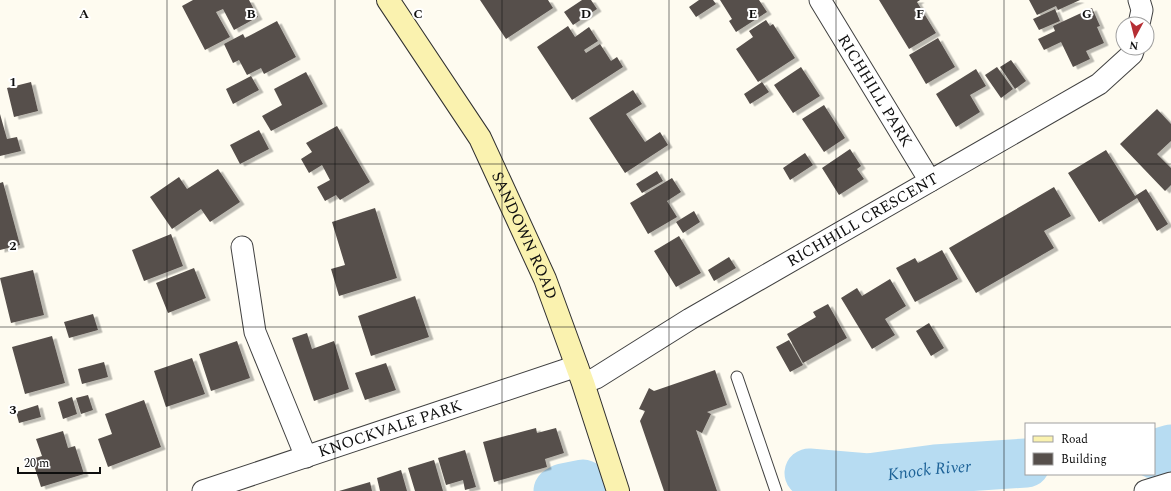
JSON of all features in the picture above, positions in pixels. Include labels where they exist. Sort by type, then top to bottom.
[{"type":"street","name":"SANDOWN ROAD","points":[[388,0],[480,138],[545,279],[580,375],[618,491]]},
{"type":"street","name":"RICHHILL PARK","points":[[820,0],[930,181]]},
{"type":"street","points":[[1139,0],[1142,10],[1141,16]]},
{"type":"street","name":"RICHHILL CRESCENT","points":[[580,375],[596,378],[690,318],[1099,84],[1130,56]]},
{"type":"street","points":[[242,247],[255,332],[306,457]]},
{"type":"street","name":"KNOCKVALE PARK","points":[[203,491],[306,457],[580,375]]},
{"type":"street","points":[[1145,491],[1171,483]]},
{"type":"lane","points":[[737,377],[776,491]]},
{"type":"building","points":[[193,0],[249,0],[258,17],[234,30],[223,9],[216,12],[230,37],[205,50],[182,6]]},
{"type":"building","points":[[480,0],[548,0],[553,8],[506,39]]},
{"type":"building","points":[[582,0],[591,0],[597,9],[573,25],[564,12]]},
{"type":"building","points":[[699,0],[713,0],[716,4],[696,17],[689,7]]},
{"type":"building","points":[[720,0],[759,0],[767,12],[736,32],[729,21],[732,19]]},
{"type":"building","points":[[879,0],[920,0],[917,2],[936,33],[909,49]]},
{"type":"building","points":[[1029,0],[1080,0],[1058,10],[1056,6],[1037,15]]},
{"type":"building","points":[[1092,8],[1100,26],[1097,27],[1104,43],[1086,51],[1090,59],[1073,67],[1061,42],[1044,50],[1038,39],[1055,31],[1053,26]]},
{"type":"building","points":[[1055,9],[1060,21],[1039,30],[1033,19]]},
{"type":"building","points":[[766,20],[770,26],[773,24],[795,58],[758,82],[736,49],[753,37],[749,31]]},
{"type":"building","points":[[277,21],[296,57],[264,74],[261,68],[247,75],[239,60],[233,63],[224,44],[243,34],[245,38]]},
{"type":"building","points":[[568,26],[575,37],[589,27],[598,41],[584,50],[586,53],[600,44],[611,61],[617,57],[623,67],[572,100],[537,47]]},
{"type":"building","points":[[938,38],[955,67],[926,84],[909,55]]},
{"type":"building","points":[[1011,60],[1026,81],[1015,89],[1000,67]]},
{"type":"building","points":[[801,67],[820,96],[793,113],[774,85]]},
{"type":"building","points":[[997,67],[1013,89],[1001,98],[985,75]]},
{"type":"building","points":[[976,69],[986,86],[970,95],[980,112],[956,127],[936,94]]},
{"type":"building","points":[[306,72],[323,104],[271,131],[262,116],[282,105],[274,89]]},
{"type":"building","points":[[251,76],[259,90],[233,104],[226,89]]},
{"type":"building","points":[[31,82],[38,111],[14,117],[7,88]]},
{"type":"building","points":[[762,82],[769,92],[750,104],[744,94]]},
{"type":"building","points":[[633,90],[642,104],[626,114],[645,142],[660,132],[668,145],[625,173],[589,118]]},
{"type":"building","points":[[824,105],[845,138],[824,152],[802,119]]},
{"type":"building","points":[[1157,109],[1171,124],[1171,141],[1157,154],[1171,168],[1171,185],[1165,191],[1120,144]]},
{"type":"building","points":[[0,114],[7,139],[17,137],[21,151],[0,156]]},
{"type":"building","points":[[337,126],[370,182],[340,200],[336,195],[325,201],[317,187],[330,180],[322,165],[309,173],[301,159],[312,152],[306,143]]},
{"type":"building","points":[[259,130],[269,149],[240,164],[230,145]]},
{"type":"building","points":[[850,149],[861,166],[857,169],[864,179],[839,195],[822,168]]},
{"type":"building","points":[[1106,150],[1135,196],[1146,189],[1168,224],[1157,231],[1137,198],[1099,222],[1068,173]]},
{"type":"building","points":[[805,153],[813,165],[790,180],[783,168]]},
{"type":"building","points":[[218,169],[240,202],[210,222],[201,209],[172,229],[150,197],[179,177],[187,189]]},
{"type":"building","points":[[657,171],[663,181],[642,193],[636,184]]},
{"type":"building","points":[[672,178],[681,192],[667,201],[677,217],[648,234],[630,203]]},
{"type":"building","points":[[3,182],[20,245],[0,250],[0,183]]},
{"type":"building","points":[[1054,187],[1071,216],[1044,231],[1054,248],[976,293],[949,248]]},
{"type":"building","points":[[375,208],[397,278],[339,296],[331,269],[345,265],[332,222]]},
{"type":"building","points":[[694,211],[700,222],[683,233],[676,222]]},
{"type":"building","points":[[171,234],[183,266],[144,281],[132,250]]},
{"type":"building","points":[[679,236],[701,273],[676,287],[654,251]]},
{"type":"building","points":[[942,250],[958,279],[915,302],[896,268],[915,258],[918,263]]},
{"type":"building","points":[[729,257],[736,268],[714,281],[708,270]]},
{"type":"building","points":[[194,268],[206,298],[168,313],[156,283]]},
{"type":"building","points":[[33,270],[44,315],[11,323],[0,278]]},
{"type":"building","points":[[890,279],[906,306],[885,319],[895,335],[872,349],[841,298],[857,288],[862,296]]},
{"type":"building","points":[[415,296],[429,337],[371,356],[358,316]]},
{"type":"building","points":[[828,304],[847,338],[803,363],[787,334],[816,317],[813,312]]},
{"type":"building","points":[[93,314],[98,330],[69,338],[64,322]]},
{"type":"building","points":[[929,323],[944,348],[931,356],[916,331]]},
{"type":"building","points":[[307,333],[312,349],[334,341],[349,389],[314,401],[292,338]]},
{"type":"building","points":[[52,336],[65,383],[25,394],[12,347]]},
{"type":"building","points":[[789,340],[803,365],[790,372],[776,347]]},
{"type":"building","points":[[237,341],[250,378],[211,391],[199,354]]},
{"type":"building","points":[[192,358],[205,394],[166,407],[154,371]]},
{"type":"building","points":[[104,362],[108,377],[82,384],[78,369]]},
{"type":"building","points":[[386,363],[396,390],[365,400],[355,373]]},
{"type":"building","points":[[715,370],[727,405],[707,412],[711,414],[702,433],[696,430],[717,491],[664,491],[640,421],[645,411],[639,409],[649,388],[654,391]]},
{"type":"building","points":[[88,395],[93,410],[81,414],[76,398]]},
{"type":"building","points":[[72,397],[77,414],[63,419],[58,402]]},
{"type":"building","points":[[144,400],[161,447],[108,467],[98,439],[112,434],[105,414]]},
{"type":"building","points":[[38,405],[41,417],[19,423],[16,412]]},
{"type":"building","points":[[536,428],[537,433],[556,428],[564,453],[545,459],[547,467],[494,482],[483,442]]},
{"type":"building","points":[[63,431],[68,448],[75,446],[84,474],[41,487],[32,459],[42,456],[36,439]]},
{"type":"building","points":[[465,450],[476,487],[465,490],[463,480],[446,485],[438,458]]},
{"type":"building","points":[[434,460],[443,491],[415,491],[408,468]]},
{"type":"building","points":[[401,470],[407,491],[380,491],[377,478]]},
{"type":"building","points":[[370,482],[372,491],[339,491]]},
{"type":"waterway","name":"Knock River","points":[[1155,454],[1171,449]]},
{"type":"waterway","name":"Knock River","points":[[809,473],[868,478],[935,469],[1025,463]]},
{"type":"waterway","name":"Knock River","points":[[558,491],[563,488],[583,484]]}]
